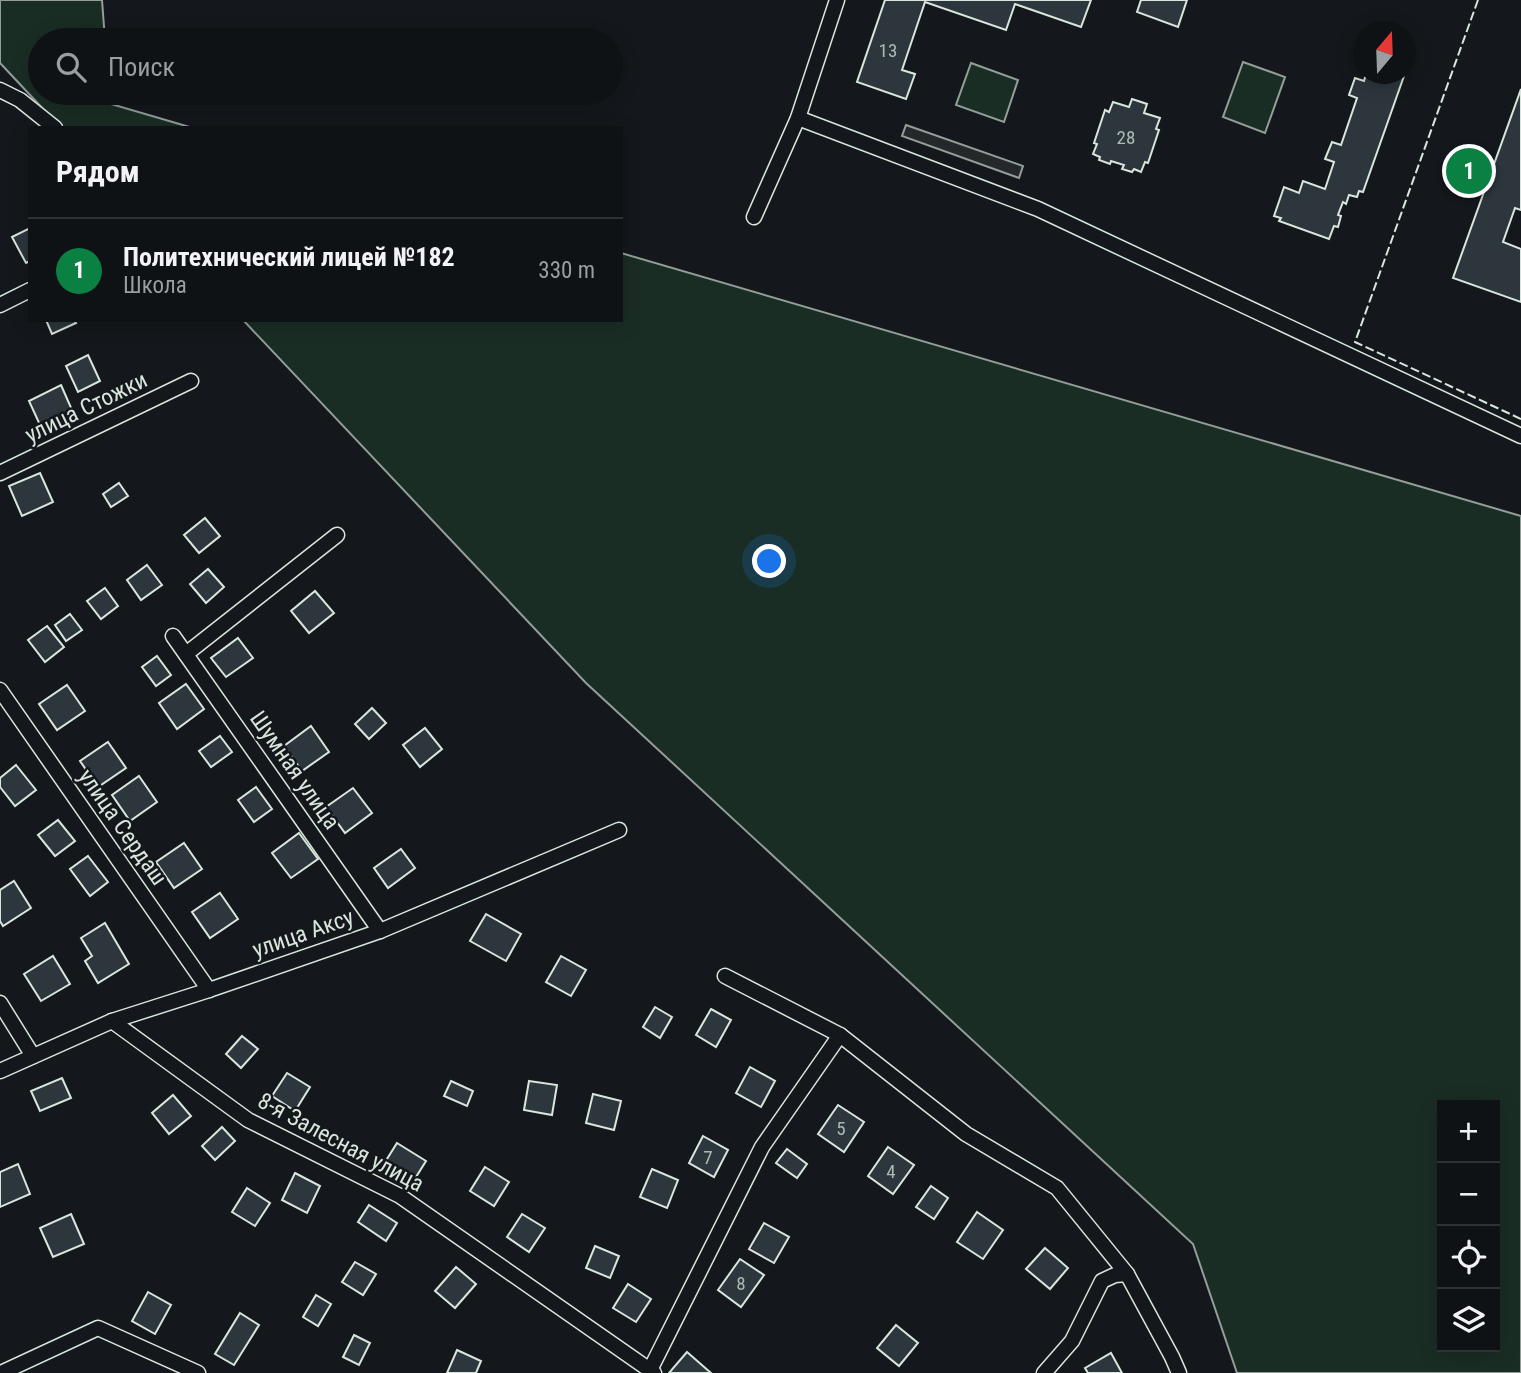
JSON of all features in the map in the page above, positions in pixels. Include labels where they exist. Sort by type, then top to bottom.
[{"type":"street","points":[[754,217],[798,118],[837,0]]},
{"type":"street","points":[[0,90],[20,100],[52,126]]},
{"type":"street","points":[[798,118],[1038,209],[1521,436]]},
{"type":"street","points":[[0,305],[28,291]]},
{"type":"street","name":"улица Стожки","points":[[0,473],[191,381]]},
{"type":"street","points":[[186,654],[337,535]]},
{"type":"street","name":"Шумная улица","points":[[173,636],[380,931]]},
{"type":"street","name":"улица Сердаш","points":[[0,690],[209,990]]},
{"type":"street","name":"улица Аксу","points":[[0,1071],[112,1021],[380,931],[619,831]]},
{"type":"street","points":[[725,976],[840,1035],[966,1134],[1058,1188],[1127,1274],[1179,1373]]},
{"type":"street","points":[[0,1003],[33,1056]]},
{"type":"street","name":"8-я Залесная улица","points":[[112,1021],[248,1120],[400,1196],[652,1371]]},
{"type":"street","points":[[652,1371],[762,1147],[840,1035]]},
{"type":"street","points":[[1044,1373],[1072,1341],[1102,1281],[1115,1275],[1127,1274]]},
{"type":"street","points":[[2,1373],[98,1328],[198,1373]]},
{"type":"green space","points":[[0,0],[102,0],[104,28],[28,28],[28,93],[0,63]]},
{"type":"green space","points":[[1243,62],[1285,77],[1265,133],[1223,117]]},
{"type":"green space","points":[[971,63],[1018,80],[1004,122],[956,105]]},
{"type":"green space","points":[[39,105],[114,105],[186,126],[59,126]]},
{"type":"green space","points":[[623,254],[1521,516],[1521,1373],[1237,1373],[1193,1244],[586,683],[245,322],[623,322]]},
{"type":"shaded area","points":[[906,125],[1023,166],[1019,178],[902,136]]},
{"type":"building","points":[[885,0],[1091,0],[1081,27],[1015,4],[1006,30],[925,2],[902,70],[915,74],[906,99],[857,82]]},
{"type":"building","points":[[1141,0],[1187,0],[1178,27],[1137,12]]},
{"type":"building","points":[[1353,84],[1401,84],[1363,192],[1359,191],[1357,197],[1349,195],[1346,204],[1343,202],[1338,215],[1341,216],[1338,227],[1334,226],[1329,239],[1279,221],[1281,218],[1274,216],[1284,187],[1299,193],[1303,181],[1325,189],[1334,162],[1325,159],[1332,142],[1341,145],[1357,98],[1349,95]]},
{"type":"building","points":[[1521,89],[1521,210],[1515,208],[1503,242],[1521,249],[1521,302],[1453,278]]},
{"type":"building","points":[[1132,99],[1147,104],[1144,113],[1160,118],[1156,129],[1159,130],[1148,163],[1145,162],[1141,172],[1122,169],[1124,165],[1111,161],[1110,164],[1099,160],[1100,157],[1093,154],[1105,110],[1109,112],[1113,102],[1129,107]]},
{"type":"building","points":[[28,229],[28,262],[26,263],[12,237]]},
{"type":"building","points":[[47,322],[76,323],[52,334]]},
{"type":"building","points":[[88,355],[100,381],[78,392],[66,366]]},
{"type":"building","points":[[61,385],[72,410],[40,425],[29,401]]},
{"type":"building","points":[[40,473],[53,502],[22,516],[9,486]]},
{"type":"building","points":[[119,483],[128,496],[111,507],[103,494]]},
{"type":"building","points":[[205,518],[220,536],[199,553],[184,535]]},
{"type":"building","points":[[147,565],[162,585],[141,600],[127,580]]},
{"type":"building","points":[[208,569],[224,587],[206,603],[190,584]]},
{"type":"building","points":[[105,588],[118,606],[101,619],[87,601]]},
{"type":"building","points":[[315,591],[334,613],[309,633],[291,611]]},
{"type":"building","points":[[70,614],[82,630],[66,641],[55,625]]},
{"type":"building","points":[[47,626],[64,647],[45,662],[28,640]]},
{"type":"building","points":[[238,638],[253,658],[226,677],[211,658]]},
{"type":"building","points":[[157,656],[171,675],[156,686],[142,667]]},
{"type":"building","points":[[186,684],[204,709],[177,729],[159,703]]},
{"type":"building","points":[[67,685],[85,711],[57,730],[39,704]]},
{"type":"building","points":[[372,708],[386,723],[369,739],[355,724]]},
{"type":"building","points":[[311,726],[329,752],[302,771],[284,746]]},
{"type":"building","points":[[425,728],[442,749],[420,767],[403,745]]},
{"type":"building","points":[[220,736],[232,752],[211,767],[199,751]]},
{"type":"building","points":[[108,742],[126,768],[98,787],[80,761]]},
{"type":"building","points":[[16,765],[36,790],[15,806],[0,787],[0,778]]},
{"type":"building","points":[[139,776],[157,802],[130,821],[112,795]]},
{"type":"building","points":[[256,787],[272,809],[254,822],[238,800]]},
{"type":"building","points":[[353,788],[372,813],[345,833],[326,807]]},
{"type":"building","points":[[58,820],[75,841],[55,856],[38,835]]},
{"type":"building","points":[[299,833],[318,859],[291,878],[272,853]]},
{"type":"building","points":[[184,843],[202,869],[174,888],[156,862]]},
{"type":"building","points":[[401,849],[415,868],[388,888],[374,868]]},
{"type":"building","points":[[88,856],[108,882],[90,896],[70,869]]},
{"type":"building","points":[[14,881],[31,908],[3,926],[0,921],[0,890]]},
{"type":"building","points":[[220,893],[238,919],[210,938],[192,912]]},
{"type":"building","points":[[486,914],[521,934],[506,961],[470,941]]},
{"type":"building","points":[[105,923],[129,964],[98,983],[85,961],[92,956],[81,938]]},
{"type":"building","points":[[53,956],[70,984],[41,1001],[24,974]]},
{"type":"building","points":[[561,956],[586,970],[571,996],[546,982]]},
{"type":"building","points":[[655,1007],[672,1017],[660,1038],[643,1027]]},
{"type":"building","points":[[711,1009],[731,1020],[716,1047],[696,1035]]},
{"type":"building","points":[[242,1036],[258,1049],[241,1068],[226,1054]]},
{"type":"building","points":[[750,1067],[775,1081],[761,1107],[736,1093]]},
{"type":"building","points":[[287,1073],[310,1087],[295,1111],[272,1096]]},
{"type":"building","points":[[62,1078],[71,1098],[40,1111],[31,1091]]},
{"type":"building","points":[[451,1081],[473,1091],[467,1106],[444,1096]]},
{"type":"building","points":[[529,1081],[557,1085],[552,1115],[524,1110]]},
{"type":"building","points":[[593,1094],[621,1101],[614,1130],[586,1123]]},
{"type":"building","points":[[173,1095],[191,1116],[169,1134],[152,1113]]},
{"type":"building","points":[[838,1105],[864,1122],[844,1152],[818,1134]]},
{"type":"building","points":[[222,1127],[235,1141],[215,1160],[202,1146]]},
{"type":"building","points":[[703,1136],[728,1150],[714,1177],[689,1163]]},
{"type":"building","points":[[397,1143],[426,1161],[411,1185],[382,1167]]},
{"type":"building","points":[[888,1147],[914,1165],[893,1194],[868,1176]]},
{"type":"building","points":[[787,1149],[807,1164],[797,1178],[776,1163]]},
{"type":"building","points":[[18,1164],[30,1194],[0,1207],[0,1172]]},
{"type":"building","points":[[485,1167],[509,1182],[494,1206],[470,1191]]},
{"type":"building","points":[[652,1169],[678,1180],[667,1208],[640,1197]]},
{"type":"building","points":[[295,1173],[320,1186],[307,1213],[282,1200]]},
{"type":"building","points":[[931,1186],[948,1198],[934,1219],[916,1207]]},
{"type":"building","points":[[247,1188],[270,1203],[255,1226],[232,1212]]},
{"type":"building","points":[[369,1205],[397,1223],[386,1241],[358,1222]]},
{"type":"building","points":[[977,1212],[1003,1230],[983,1259],[957,1242]]},
{"type":"building","points":[[71,1214],[84,1244],[53,1257],[40,1228]]},
{"type":"building","points":[[522,1214],[545,1228],[529,1252],[507,1237]]},
{"type":"building","points":[[764,1223],[789,1237],[774,1263],[749,1249]]},
{"type":"building","points":[[595,1246],[619,1256],[610,1278],[586,1268]]},
{"type":"building","points":[[1045,1248],[1068,1268],[1050,1289],[1026,1269]]},
{"type":"building","points":[[740,1259],[764,1275],[741,1307],[718,1290]]},
{"type":"building","points":[[355,1262],[376,1274],[363,1295],[342,1282]]},
{"type":"building","points":[[456,1267],[476,1284],[455,1308],[435,1291]]},
{"type":"building","points":[[628,1284],[651,1299],[636,1322],[613,1308]]},
{"type":"building","points":[[148,1292],[171,1305],[155,1334],[132,1321]]},
{"type":"building","points":[[316,1295],[331,1304],[318,1326],[303,1317]]},
{"type":"building","points":[[240,1313],[259,1325],[234,1365],[215,1354]]},
{"type":"building","points":[[896,1325],[918,1343],[899,1366],[877,1348]]},
{"type":"building","points":[[354,1335],[370,1343],[359,1365],[343,1357]]},
{"type":"building","points":[[457,1350],[481,1361],[476,1373],[447,1373]]},
{"type":"building","points":[[687,1352],[711,1373],[669,1373]]},
{"type":"building","points":[[1111,1353],[1122,1373],[1088,1373],[1085,1368]]},
{"type":"fence","points":[[1478,0],[1355,342],[1521,419]]},
{"type":"place","name":"Политехнический лицей №182","points":[[1469,171]]}]
